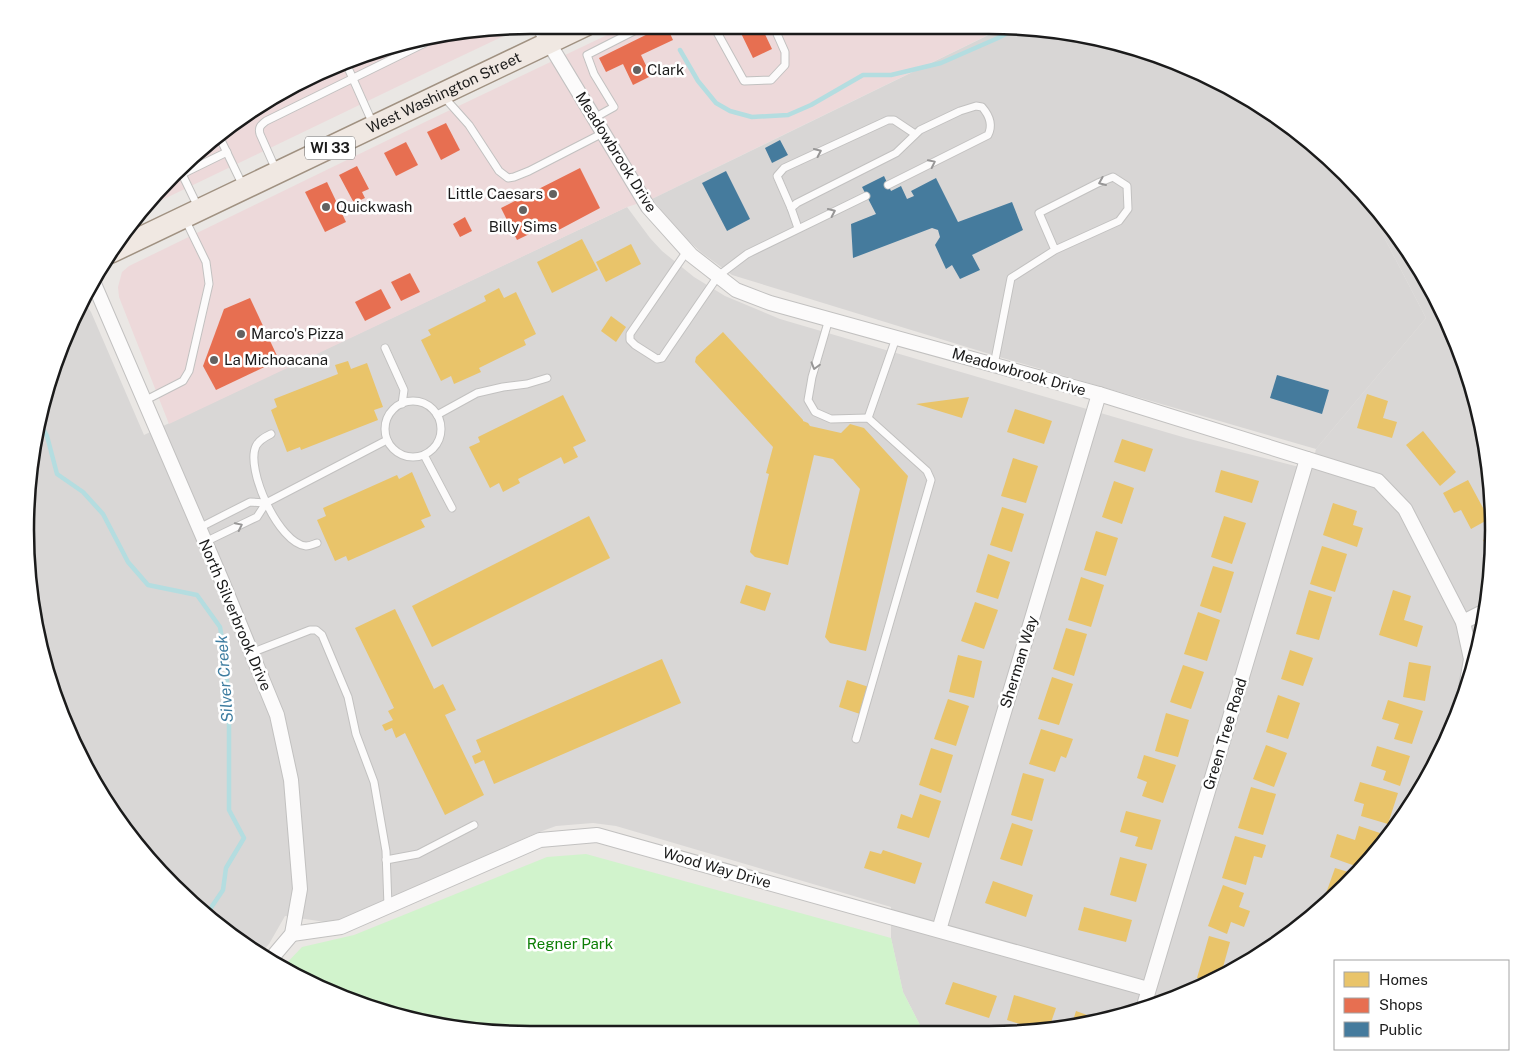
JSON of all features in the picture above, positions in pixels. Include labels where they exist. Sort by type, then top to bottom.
[{"type":"main road","name":"West Washington Street","points":[[123,246],[442,94],[543,34]]},
{"type":"street","name":"Meadowbrook Drive","points":[[543,34],[648,207],[687,251],[736,290],[770,303],[1099,394],[1378,480],[1405,509],[1463,622],[1469,652]]},
{"type":"street","name":"North Silverbrook Drive","points":[[96,289],[277,715],[291,780],[300,889],[292,934]]},
{"type":"street","name":"Sherman Way","points":[[939,930],[1099,394]]},
{"type":"street","name":"Green Tree Road","points":[[1145,1001],[1307,459]]},
{"type":"street","points":[[1463,622],[1478,615]]},
{"type":"street","name":"Wood Way Drive","points":[[292,934],[341,927],[540,840],[597,835],[1148,989]]},
{"type":"street","points":[[274,955],[292,934]]},
{"type":"lane","points":[[594,118],[614,107],[594,74],[587,55],[628,34]]},
{"type":"lane","points":[[718,34],[744,81],[770,80],[785,65],[785,52],[777,34]]},
{"type":"lane","points":[[278,172],[258,129],[260,126],[415,48]]},
{"type":"lane","points":[[349,69],[374,127]]},
{"type":"lane","points":[[442,94],[469,125],[499,172],[508,178],[529,171],[603,133]]},
{"type":"lane","points":[[791,208],[797,203],[896,153],[920,130],[960,111],[976,106],[982,107],[988,114],[990,126],[988,135],[888,185]]},
{"type":"lane","points":[[798,228],[777,176],[784,168],[888,120],[894,120],[915,134]]},
{"type":"lane","points":[[222,141],[244,188]]},
{"type":"lane","points":[[191,168],[227,152]]},
{"type":"lane","points":[[144,401],[183,381],[189,371],[209,284],[206,262],[183,175]]},
{"type":"lane","points":[[994,365],[1012,278],[1055,250],[1119,221],[1128,209],[1127,186],[1113,177],[1039,213],[1055,250]]},
{"type":"lane","points":[[687,251],[630,334],[630,340],[635,345],[657,358],[662,358],[718,276],[747,254],[866,196]]},
{"type":"lane","points":[[829,319],[812,377],[808,400],[815,412],[831,420],[868,418],[927,471],[930,480],[856,740]]},
{"type":"lane","points":[[868,418],[896,338]]},
{"type":"lane","points":[[385,348],[404,390],[402,404]]},
{"type":"lane","points":[[437,415],[477,393],[527,384],[546,378]]},
{"type":"lane","points":[[422,403],[437,415],[441,433],[438,442],[432,450],[424,455],[413,457],[402,455],[393,449],[387,440],[385,432],[389,415],[402,404],[422,403]]},
{"type":"lane","points":[[271,434],[261,440],[256,447],[254,457],[257,479],[266,503],[275,520],[299,544],[305,546],[317,543]]},
{"type":"lane","points":[[205,542],[257,517],[266,503],[387,440]]},
{"type":"lane","points":[[424,455],[452,508]]},
{"type":"lane","points":[[199,528],[250,502],[266,503]]},
{"type":"lane","points":[[252,653],[310,630],[316,630],[322,635],[348,697],[356,734],[374,782],[386,860],[388,906]]},
{"type":"lane","points":[[386,860],[418,854],[474,825]]},
{"type":"shaded area","points":[[609,34],[985,34],[986,36],[652,199],[627,207],[169,424],[119,297],[118,287],[122,272],[129,266]]},
{"type":"shaded area","points":[[991,34],[1054,38],[1086,43],[1117,51],[1149,60],[1179,72],[1237,100],[1291,136],[1340,179],[1373,216],[1426,318],[1316,449],[996,356],[732,275],[683,236],[652,199]]},
{"type":"shaded area","points":[[507,35],[158,202],[179,179],[228,136],[254,117],[311,85],[370,60],[433,43]]},
{"type":"shaded area","points":[[627,207],[662,251],[694,277],[725,296],[780,319],[1186,438],[1311,470],[1316,449],[1426,318],[1373,216],[1402,254],[1419,282],[1447,340],[1459,370],[1468,402],[1476,433],[1481,465],[1485,530],[1481,595],[1476,627],[1459,690],[1434,749],[1402,806],[1383,832],[1340,881],[1291,924],[1265,943],[1208,975],[1149,1000],[1086,1017],[1021,1025],[920,1026],[903,992],[891,938],[891,907],[616,826],[593,823],[556,826],[534,834],[354,916],[332,923],[285,916],[264,949],[228,924],[179,881],[136,832],[117,806],[100,778],[72,720],[60,690],[43,627],[38,595],[34,530],[38,465],[43,433],[60,370],[87,307],[144,435]]},
{"type":"green space","name":"Regner Park","points":[[586,854],[891,938],[903,992],[920,1026],[530,1026],[465,1022],[433,1017],[370,1000],[287,963],[302,947],[354,935],[547,857]]},
{"type":"building: Homes","points":[[582,239],[598,270],[552,293],[537,262]]},
{"type":"building: Homes","points":[[631,244],[641,264],[606,282],[596,262]]},
{"type":"building: Homes","points":[[499,288],[504,298],[516,292],[536,334],[524,340],[526,345],[479,368],[481,372],[454,384],[451,376],[441,381],[421,340],[431,335],[428,330],[486,301],[484,296]]},
{"type":"building: Homes","points":[[611,316],[626,327],[616,342],[601,331]]},
{"type":"building: Homes","points":[[723,332],[803,421],[810,426],[841,433],[850,424],[864,428],[908,476],[866,651],[830,643],[825,637],[860,489],[833,459],[814,455],[788,565],[755,557],[750,552],[769,474],[766,473],[773,447],[695,362],[696,357]]},
{"type":"building: Homes","points":[[348,361],[351,369],[367,363],[383,407],[374,410],[378,420],[301,450],[300,447],[287,452],[271,410],[277,407],[274,399],[338,374],[335,365]]},
{"type":"building: Homes","points":[[1367,394],[1388,401],[1383,418],[1397,422],[1392,438],[1357,428]]},
{"type":"building: Homes","points":[[563,395],[586,441],[573,447],[578,457],[564,464],[561,457],[518,479],[520,483],[503,492],[499,483],[490,488],[469,447],[480,442],[478,437]]},
{"type":"building: Homes","points":[[969,397],[962,418],[916,404]]},
{"type":"building: Homes","points":[[1015,409],[1052,421],[1044,444],[1007,432]]},
{"type":"building: Homes","points":[[1423,431],[1456,472],[1440,486],[1406,445]]},
{"type":"building: Homes","points":[[1122,439],[1153,449],[1145,472],[1114,462]]},
{"type":"building: Homes","points":[[1013,458],[1038,466],[1026,503],[1001,496]]},
{"type":"building: Homes","points":[[1221,470],[1259,481],[1252,503],[1215,492]]},
{"type":"building: Homes","points":[[412,472],[431,516],[421,520],[425,527],[348,561],[346,556],[335,561],[317,520],[326,516],[323,508],[397,475],[399,479]]},
{"type":"building: Homes","points":[[1468,480],[1484,510],[1485,521],[1471,529],[1461,510],[1454,513],[1443,493]]},
{"type":"building: Homes","points":[[1114,481],[1134,488],[1122,524],[1102,517]]},
{"type":"building: Homes","points":[[1333,503],[1357,511],[1353,525],[1363,528],[1357,547],[1323,535]]},
{"type":"building: Homes","points":[[1002,507],[1024,514],[1012,552],[990,545]]},
{"type":"building: Homes","points":[[589,516],[610,558],[432,647],[412,606]]},
{"type":"building: Homes","points":[[1224,516],[1246,523],[1232,564],[1211,557]]},
{"type":"building: Homes","points":[[1096,531],[1118,538],[1106,576],[1084,570]]},
{"type":"building: Homes","points":[[1322,546],[1347,554],[1335,592],[1310,584]]},
{"type":"building: Homes","points":[[988,554],[1010,562],[998,599],[976,592]]},
{"type":"building: Homes","points":[[1213,566],[1234,572],[1221,613],[1200,606]]},
{"type":"building: Homes","points":[[1081,577],[1104,585],[1091,627],[1068,620]]},
{"type":"building: Homes","points":[[746,585],[771,593],[765,611],[740,603]]},
{"type":"building: Homes","points":[[1309,590],[1332,597],[1319,640],[1296,634]]},
{"type":"building: Homes","points":[[1393,590],[1411,596],[1404,620],[1423,626],[1417,647],[1379,635]]},
{"type":"building: Homes","points":[[975,602],[998,610],[984,649],[961,641]]},
{"type":"building: Homes","points":[[395,609],[434,689],[443,684],[456,710],[445,715],[484,795],[445,815],[405,733],[396,738],[392,728],[385,731],[382,725],[393,720],[388,711],[394,708],[355,628]]},
{"type":"building: Homes","points":[[1198,612],[1220,620],[1207,661],[1184,654]]},
{"type":"building: Homes","points":[[1066,628],[1087,634],[1074,676],[1053,669]]},
{"type":"building: Homes","points":[[1290,650],[1313,658],[1303,686],[1281,679]]},
{"type":"building: Homes","points":[[958,655],[982,661],[974,698],[949,692]]},
{"type":"building: Homes","points":[[662,659],[681,703],[494,784],[484,760],[475,764],[472,756],[481,752],[476,740]]},
{"type":"building: Homes","points":[[1409,662],[1431,666],[1425,701],[1403,697]]},
{"type":"building: Homes","points":[[1183,665],[1204,672],[1191,709],[1170,702]]},
{"type":"building: Homes","points":[[1052,677],[1073,684],[1059,725],[1038,719]]},
{"type":"building: Homes","points":[[847,680],[869,687],[860,714],[839,707]]},
{"type":"building: Homes","points":[[1278,695],[1300,703],[1288,739],[1266,732]]},
{"type":"building: Homes","points":[[948,699],[969,706],[956,746],[934,739]]},
{"type":"building: Homes","points":[[1388,700],[1423,711],[1412,744],[1394,739],[1399,724],[1382,719]]},
{"type":"building: Homes","points":[[1166,713],[1189,720],[1178,757],[1155,751]]},
{"type":"building: Homes","points":[[1041,729],[1073,739],[1066,758],[1061,756],[1055,772],[1029,764]]},
{"type":"building: Homes","points":[[1266,745],[1287,753],[1274,787],[1253,779]]},
{"type":"building: Homes","points":[[1377,746],[1410,756],[1400,786],[1383,780],[1386,771],[1371,766]]},
{"type":"building: Homes","points":[[931,748],[953,755],[941,793],[919,785]]},
{"type":"building: Homes","points":[[1144,755],[1176,765],[1163,803],[1142,796],[1147,782],[1137,778]]},
{"type":"building: Homes","points":[[1023,773],[1044,779],[1032,821],[1011,815]]},
{"type":"building: Homes","points":[[1360,782],[1398,793],[1388,824],[1361,816],[1364,804],[1354,801]]},
{"type":"building: Homes","points":[[1251,787],[1276,794],[1263,835],[1238,828]]},
{"type":"building: Homes","points":[[920,794],[941,801],[929,838],[897,828],[901,814],[912,818]]},
{"type":"building: Homes","points":[[1126,811],[1161,820],[1152,850],[1135,846],[1138,837],[1120,832]]},
{"type":"building: Homes","points":[[1012,823],[1033,830],[1022,866],[1000,859]]},
{"type":"building: Homes","points":[[1359,826],[1382,834],[1354,866],[1330,857],[1337,834],[1355,840]]},
{"type":"building: Homes","points":[[1235,836],[1266,845],[1262,858],[1254,856],[1246,885],[1222,878]]},
{"type":"building: Homes","points":[[883,850],[922,863],[915,884],[864,868],[870,851],[881,854]]},
{"type":"building: Homes","points":[[1120,857],[1147,864],[1136,902],[1110,895]]},
{"type":"building: Homes","points":[[1335,868],[1348,872],[1340,881],[1326,894]]},
{"type":"building: Homes","points":[[993,881],[1033,895],[1026,917],[985,903]]},
{"type":"building: Homes","points":[[1223,885],[1244,893],[1239,907],[1250,911],[1244,927],[1231,922],[1227,934],[1208,926]]},
{"type":"building: Homes","points":[[1084,907],[1132,920],[1126,942],[1078,930]]},
{"type":"building: Homes","points":[[1209,936],[1230,942],[1223,967],[1200,979],[1197,978]]},
{"type":"building: Homes","points":[[953,982],[997,996],[989,1018],[945,1004]]},
{"type":"building: Homes","points":[[1014,995],[1056,1008],[1051,1022],[1022,1025],[1007,1020]]},
{"type":"building: Homes","points":[[1076,1011],[1090,1016],[1086,1017],[1074,1019]]},
{"type":"building: Shops","name":"Clark","points":[[648,34],[670,34],[673,40],[641,55],[651,76],[633,85],[623,64],[606,72],[599,58]]},
{"type":"building: Shops","points":[[741,34],[765,34],[772,49],[753,58]]},
{"type":"building: Shops","points":[[446,123],[460,150],[441,160],[427,132]]},
{"type":"building: Shops","points":[[406,142],[418,165],[396,176],[384,153]]},
{"type":"building: Shops","points":[[357,166],[369,189],[362,192],[365,198],[354,203],[339,175]]},
{"type":"building: Shops","points":[[580,168],[600,208],[553,233],[548,225],[517,240],[501,208]]},
{"type":"building: Shops","name":"Quickwash","points":[[327,182],[346,222],[325,232],[305,192]]},
{"type":"building: Shops","points":[[465,217],[472,231],[460,237],[453,224]]},
{"type":"building: Shops","points":[[410,273],[420,292],[401,301],[391,282]]},
{"type":"building: Shops","points":[[381,289],[391,308],[365,321],[355,302]]},
{"type":"building: Shops","name":"Marco's Pizza","points":[[250,298],[279,360],[216,390],[203,366],[224,309]]},
{"type":"building: Public","points":[[780,140],[788,155],[772,163],[765,148]]},
{"type":"building: Public","points":[[726,171],[750,219],[727,231],[702,183]]},
{"type":"building: Public","points":[[884,176],[891,191],[901,186],[907,199],[914,196],[911,191],[936,178],[958,222],[1012,202],[1023,230],[972,255],[980,270],[960,279],[952,265],[946,269],[935,245],[940,237],[938,230],[932,228],[853,258],[851,224],[876,214],[862,187]]},
{"type":"building: Public","points":[[1277,375],[1329,390],[1322,414],[1270,398]]},
{"type":"waterway","name":"Silver Creek","points":[[680,50],[698,81],[716,103],[730,111],[752,117],[788,115],[811,105],[863,75],[891,75],[941,63],[1005,34]]},
{"type":"waterway","name":"Silver Creek","points":[[44,430],[47,436],[57,474],[83,492],[103,514],[128,562],[148,585],[197,595],[220,627],[226,663],[229,722],[229,810],[244,838],[226,868],[223,890],[210,909]]},
{"type":"place","name":"Clark","points":[[637,70]]},
{"type":"place","name":"Little Caesars","points":[[553,194]]},
{"type":"place","name":"Quickwash","points":[[326,207]]},
{"type":"place","name":"Billy Sims","points":[[523,210]]},
{"type":"place","name":"Marco's Pizza","points":[[241,334]]},
{"type":"place","name":"La Michoacana","points":[[214,360]]}]
